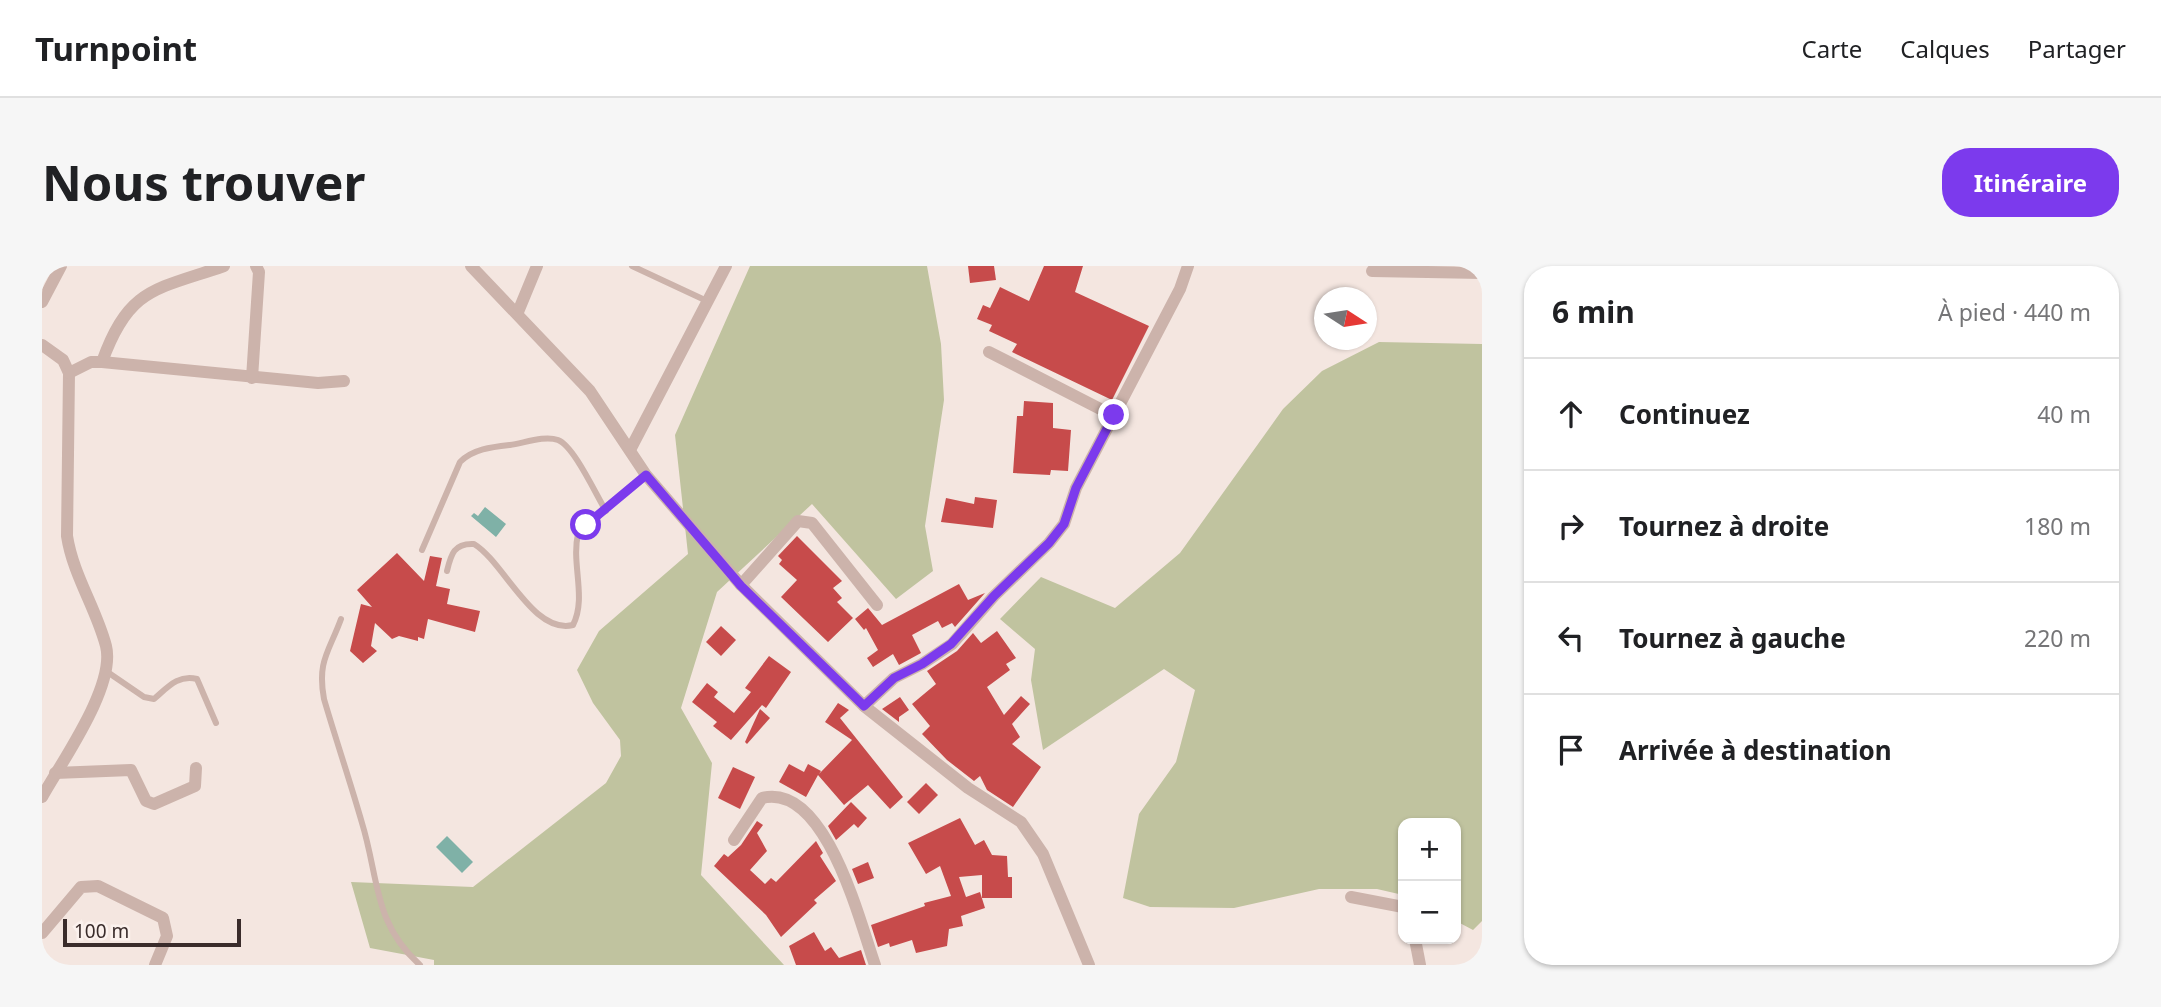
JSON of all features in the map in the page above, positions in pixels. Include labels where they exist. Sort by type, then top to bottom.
[{"type":"street","points":[[42,302],[61,266]]},
{"type":"street","points":[[102,362],[111,335],[136,300],[149,292],[224,266]]},
{"type":"street","points":[[252,378],[259,272],[256,266]]},
{"type":"street","points":[[471,266],[518,312],[590,391],[646,475],[741,586],[864,706],[968,788],[1021,822],[1043,854],[1089,965]]},
{"type":"street","points":[[518,312],[537,266]]},
{"type":"street","points":[[630,450],[726,266]]},
{"type":"street","points":[[864,706],[894,678],[922,664],[951,644],[994,596],[1049,543],[1064,524],[1076,488],[1180,289],[1188,266]]},
{"type":"street","points":[[1372,271],[1482,273]]},
{"type":"street","points":[[42,345],[63,360],[69,373],[67,536],[71,558],[107,648],[102,689],[42,797]]},
{"type":"street","points":[[989,352],[1114,415]]},
{"type":"street","points":[[69,373],[91,362],[102,362],[252,378],[318,383],[344,381]]},
{"type":"street","points":[[741,586],[798,521],[805,520],[812,523],[877,605]]},
{"type":"street","points":[[55,774],[131,770],[146,801],[154,804],[195,786],[196,768]]},
{"type":"street","points":[[734,840],[762,798],[772,795],[796,805],[834,852],[851,889],[875,965]]},
{"type":"street","points":[[42,933],[81,887],[98,886],[163,918],[167,925],[167,936],[155,965]]},
{"type":"street","points":[[1351,897],[1398,906]]},
{"type":"street","points":[[1416,944],[1420,965]]},
{"type":"lane","points":[[632,266],[707,301]]},
{"type":"lane","points":[[422,550],[460,462],[472,453],[491,447],[546,439],[560,441],[570,450],[606,511]]},
{"type":"lane","points":[[447,571],[454,549],[461,544],[474,544],[534,610],[561,628],[573,625],[579,606],[575,547],[578,534],[646,475]]},
{"type":"lane","points":[[341,619],[322,662],[320,678],[324,699],[362,823],[372,878],[386,923],[408,955],[420,965]]},
{"type":"lane","points":[[106,671],[144,697],[154,699],[173,682],[190,677],[197,679],[216,723]]},
{"type":"green space","points":[[750,266],[927,266],[941,344],[944,400],[925,526],[933,571],[896,599],[812,504],[717,592],[681,708],[712,763],[701,875],[784,965],[434,965],[434,960],[370,948],[351,882],[473,887],[606,783],[621,756],[620,740],[593,703],[577,670],[599,631],[688,554],[675,435]]},
{"type":"green space","points":[[1377,343],[1482,344],[1482,921],[1473,930],[1461,924],[1461,818],[1398,818],[1398,894],[1377,889],[1319,889],[1234,908],[1150,907],[1123,898],[1139,814],[1176,762],[1195,690],[1164,669],[1043,750],[1031,680],[1035,649],[1000,619],[1041,577],[1115,608],[1180,553],[1283,409],[1322,371],[1363,350],[1377,350]]},
{"type":"water","points":[[485,507],[506,524],[496,537],[471,516],[474,513],[478,516]]},
{"type":"water","points":[[447,836],[473,862],[462,873],[436,847]]},
{"type":"building","points":[[968,266],[994,266],[996,280],[970,283]]},
{"type":"building","points":[[1044,266],[1083,266],[1075,292],[1149,326],[1112,400],[1012,352],[1017,344],[989,331],[992,325],[977,319],[983,305],[990,308],[1000,287],[1029,301]]},
{"type":"building","points":[[1024,401],[1053,403],[1053,428],[1071,430],[1068,471],[1051,470],[1050,475],[1013,473],[1017,416],[1023,416]]},
{"type":"building","points":[[975,497],[997,500],[993,528],[941,522],[946,498],[974,504]]},
{"type":"building","points":[[797,536],[842,581],[833,588],[842,598],[837,602],[853,618],[828,642],[781,597],[797,580],[779,564],[782,560],[778,556]]},
{"type":"building","points":[[397,553],[424,581],[430,556],[442,558],[436,586],[450,589],[447,604],[480,611],[475,632],[428,619],[424,639],[418,637],[418,641],[399,636],[392,639],[375,623],[371,646],[377,651],[363,663],[350,651],[361,604],[372,607],[357,590]]},
{"type":"building","points":[[959,584],[968,600],[985,593],[955,627],[952,623],[942,628],[938,621],[912,635],[921,653],[899,665],[893,654],[873,667],[867,658],[878,650],[866,628],[864,630],[855,619],[868,608],[882,625]]},
{"type":"building","points":[[721,626],[736,640],[721,656],[706,642]]},
{"type":"building","points":[[997,631],[1016,658],[1006,664],[1010,670],[987,687],[1004,715],[1021,696],[1030,704],[1012,724],[1020,737],[1012,744],[1041,767],[1013,807],[987,790],[980,776],[974,781],[947,760],[922,734],[930,726],[912,704],[936,684],[927,671],[957,651],[973,633],[981,643]]},
{"type":"building","points":[[769,656],[791,672],[766,708],[762,705],[731,740],[713,726],[717,722],[692,702],[707,683],[718,692],[714,697],[734,713],[751,692],[745,688]]},
{"type":"building","points":[[900,697],[909,710],[899,717],[899,722],[882,709]]},
{"type":"building","points":[[838,703],[849,710],[840,718],[903,797],[890,809],[868,785],[844,805],[818,775],[806,797],[779,782],[789,764],[804,772],[808,764],[821,771],[819,774],[852,740],[825,722]]},
{"type":"building","points":[[760,709],[770,718],[747,744],[745,742]]},
{"type":"building","points":[[733,767],[755,777],[740,809],[718,798]]},
{"type":"building","points":[[926,783],[938,795],[919,814],[907,802]]},
{"type":"building","points":[[851,802],[867,818],[858,828],[854,824],[836,840],[828,826]]},
{"type":"building","points":[[960,818],[975,845],[984,840],[992,855],[1007,856],[1008,877],[1012,877],[1012,898],[982,898],[982,875],[959,877],[966,897],[980,892],[985,908],[961,916],[963,926],[949,929],[947,946],[916,953],[912,940],[890,947],[889,943],[878,947],[871,925],[925,906],[924,903],[951,896],[940,866],[926,874],[908,843]]},
{"type":"building","points":[[757,821],[763,825],[757,833],[767,851],[750,870],[765,884],[771,878],[776,882],[816,841],[823,853],[820,856],[836,881],[814,900],[817,903],[781,937],[766,915],[714,866],[724,854],[728,857],[741,845]]},
{"type":"building","points":[[868,862],[874,878],[858,884],[852,869]]},
{"type":"building","points":[[814,932],[825,951],[831,947],[839,958],[861,950],[866,965],[796,965],[789,946]]},
{"type":"route","points":[[586,525],[646,475],[741,586],[864,706],[894,678],[922,664],[951,644],[972,624],[994,596],[1049,543],[1064,524],[1076,488],[1114,415]]}]
